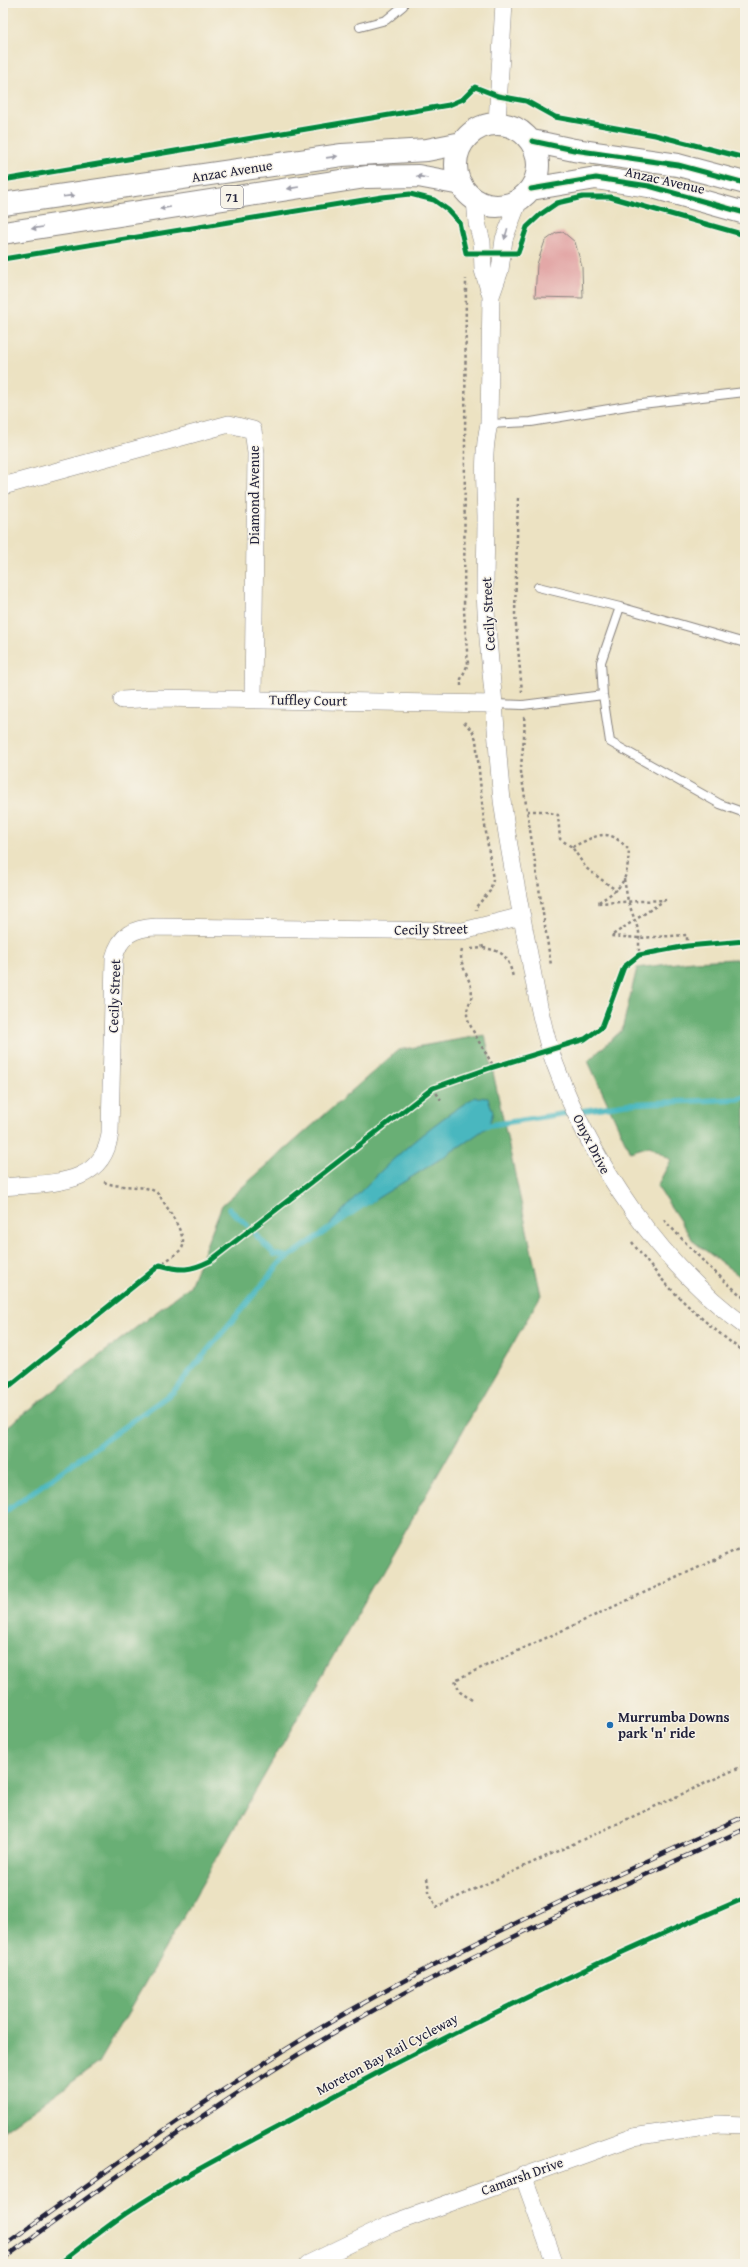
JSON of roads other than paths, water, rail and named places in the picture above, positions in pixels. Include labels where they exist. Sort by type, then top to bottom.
[{"type":"highway","points":[[468,192],[456,164],[462,143],[471,133],[483,126],[496,123],[510,125],[522,132],[532,142],[538,157],[538,174],[524,194]]},
{"type":"highway","name":"Anzac Avenue","points":[[532,142],[574,150],[670,164],[745,183]]},
{"type":"highway","name":"Anzac Avenue","points":[[3,204],[342,155],[427,150],[462,143]]},
{"type":"highway","name":"Anzac Avenue","points":[[3,233],[366,177],[418,176],[468,192]]},
{"type":"highway","name":"Anzac Avenue","points":[[524,194],[596,178],[649,186],[745,213]]},
{"type":"highway","name":"71","points":[[468,192],[489,205],[504,205],[524,194]]},
{"type":"street","points":[[496,123],[504,3]]},
{"type":"street","name":"Cecily Street","points":[[468,192],[482,242],[483,270],[491,296]]},
{"type":"street","name":"Cecily Street","points":[[3,1187],[81,1177],[93,1170],[103,1158],[108,1146],[110,1133],[114,958],[116,948],[123,938],[132,931],[156,927],[463,931],[522,916],[502,800],[485,588],[486,518],[483,465],[484,444],[488,424],[491,296],[500,270],[504,239],[524,194]]},
{"type":"street","name":"Diamond Avenue","points":[[3,486],[229,424],[253,430],[256,453],[253,699]]},
{"type":"street","name":"Tuffley Court","points":[[122,700],[156,698],[253,699],[494,704]]},
{"type":"street","name":"Onyx Drive","points":[[522,916],[541,1016],[554,1063],[581,1125],[609,1176],[641,1223],[678,1264],[729,1314],[745,1326]]},
{"type":"street","name":"Camarsh Drive","points":[[308,2264],[391,2224],[523,2175],[633,2137],[718,2124],[745,2125]]},
{"type":"street","points":[[523,2175],[555,2264]]},
{"type":"lane","points":[[360,27],[386,20],[403,6],[402,3]]},
{"type":"lane","points":[[488,424],[530,422],[633,405],[745,392]]},
{"type":"lane","points":[[538,587],[620,607],[745,643]]},
{"type":"lane","points":[[620,607],[601,662],[603,695],[610,742],[720,804],[745,813]]},
{"type":"lane","points":[[494,704],[523,705],[603,695]]},
{"type":"water","points":[[475,1097],[488,1098],[493,1112],[489,1126],[321,1235],[374,1178],[393,1160],[432,1126]]},
{"type":"waterway","points":[[484,1126],[626,1104],[739,1099],[745,1097]]},
{"type":"waterway","points":[[3,1513],[173,1392],[280,1263],[373,1198]]},
{"type":"waterway","points":[[229,1209],[247,1225]]},
{"type":"waterway","points":[[255,1234],[274,1254],[289,1257]]},
{"type":"railway","points":[[3,2246],[168,2127],[295,2043],[339,2017],[438,1962],[591,1887],[745,1816]]},
{"type":"railway","points":[[3,2259],[172,2138],[301,2052],[443,1972],[593,1899],[745,1829]]},
{"type":"place","name":"Murrumba Downs park 'n' ride","points":[[610,1725]]}]
